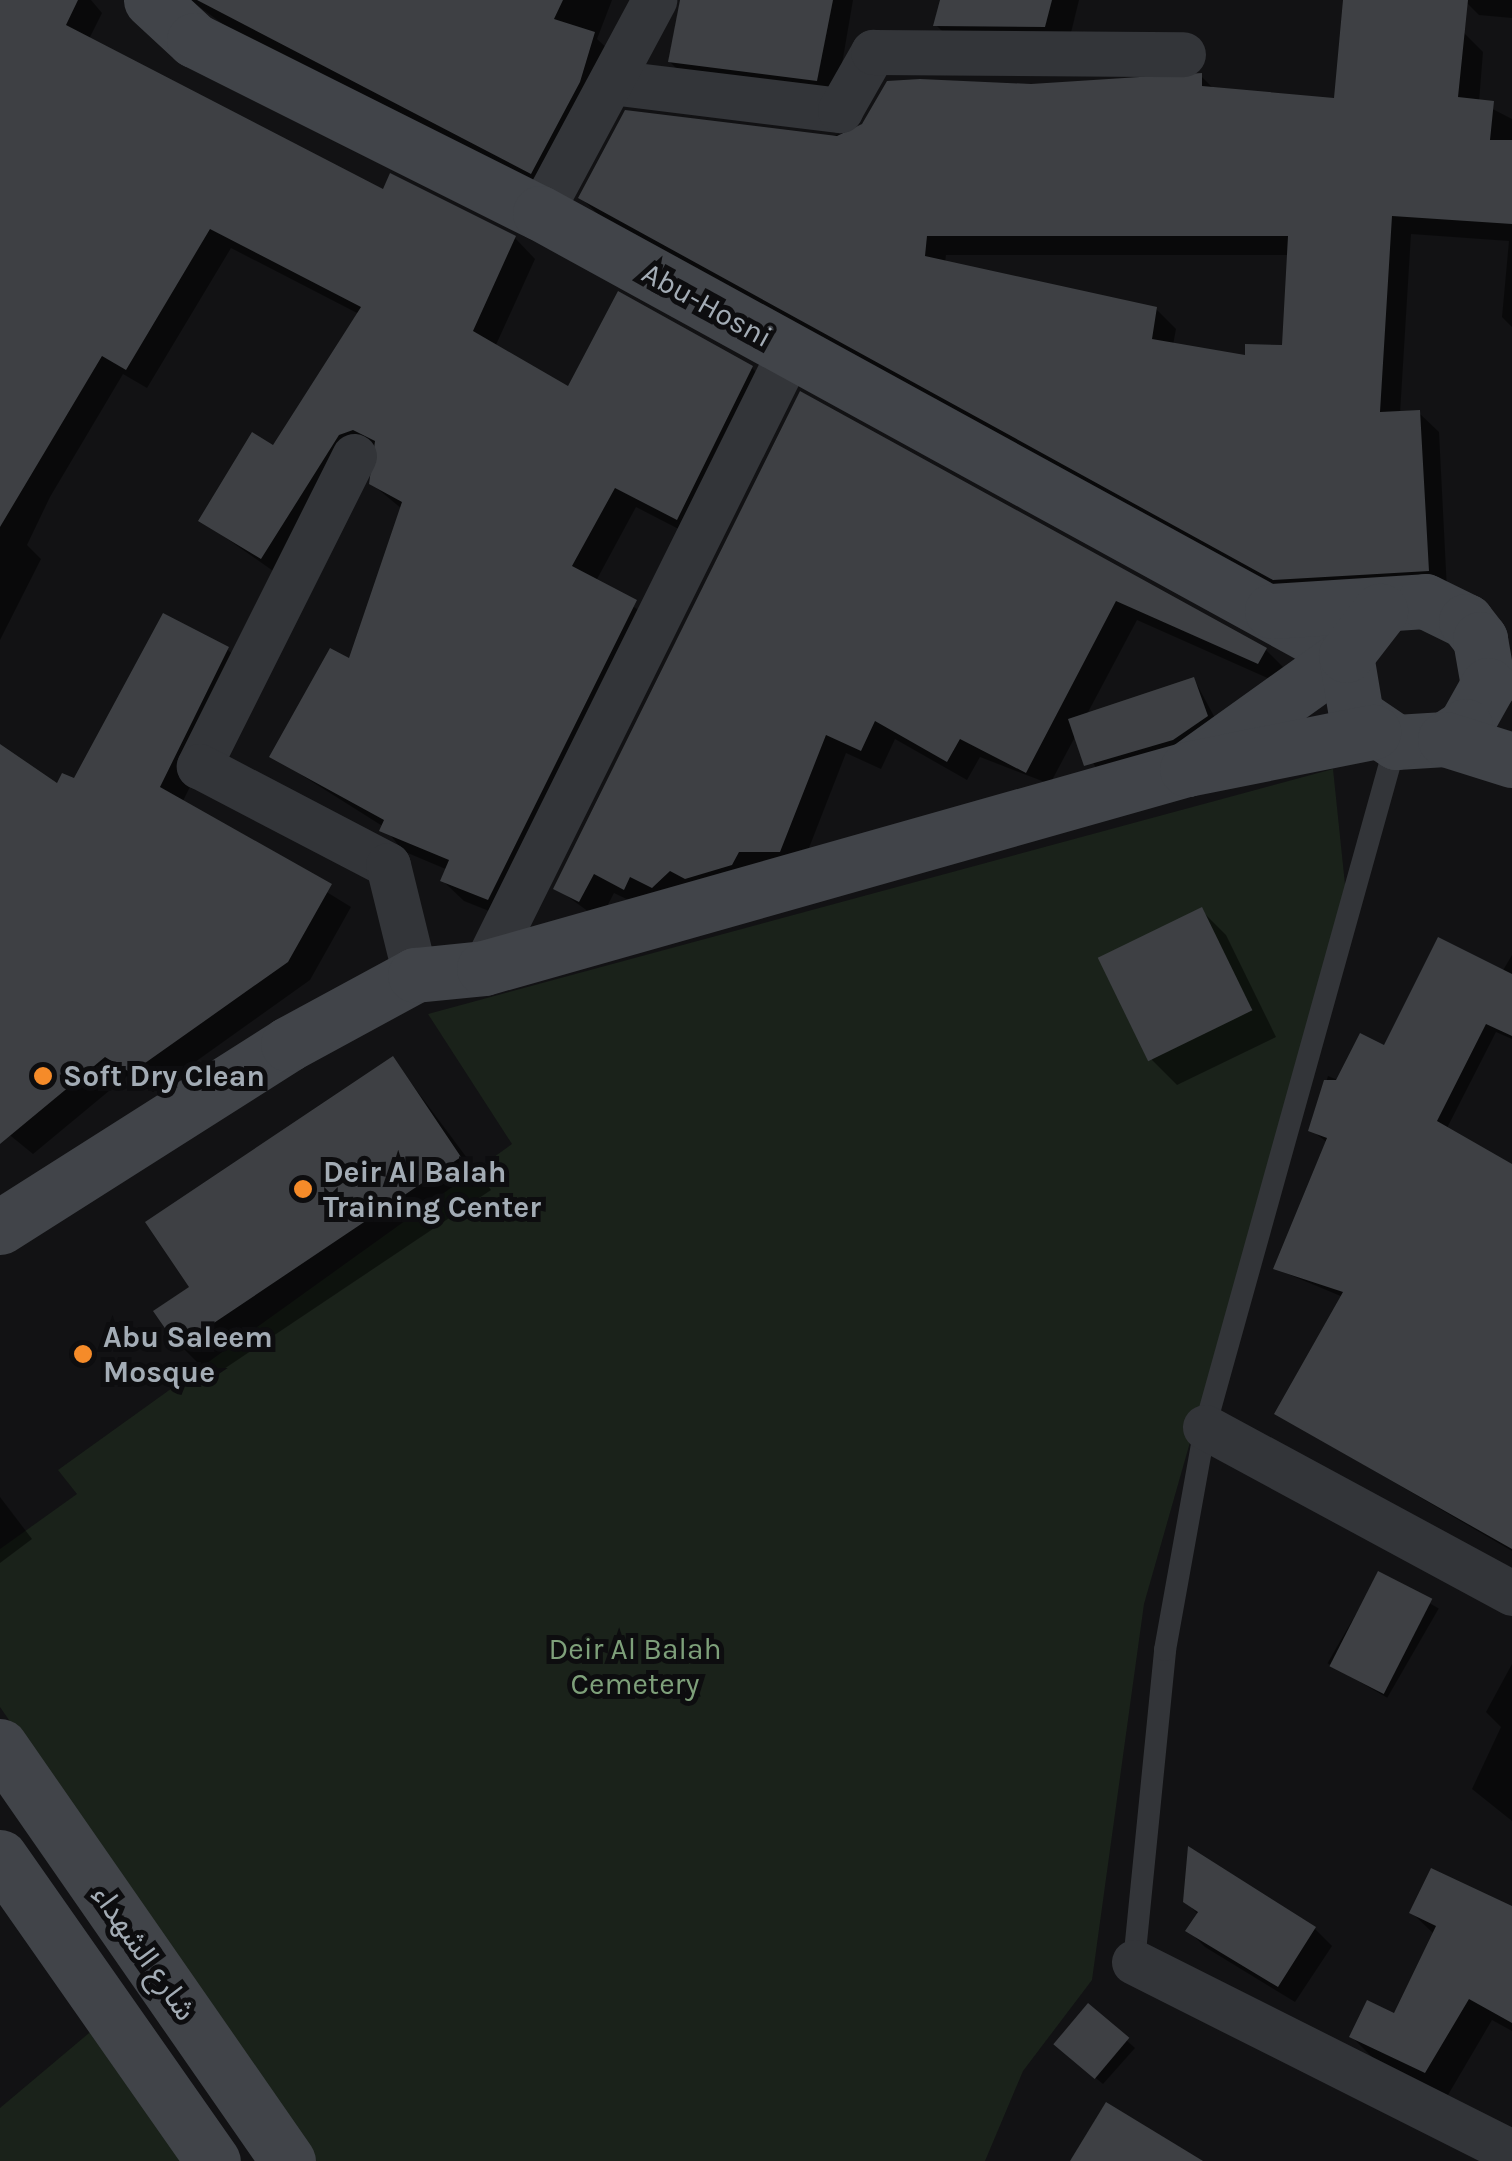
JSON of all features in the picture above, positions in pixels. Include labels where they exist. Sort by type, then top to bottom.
[{"type":"street","name":"Abu-Hosni","points":[[151,0],[194,40],[540,213],[1346,655]]},
{"type":"street","points":[[540,213],[654,0]]},
{"type":"street","points":[[611,82],[840,110],[872,52],[1183,54]]},
{"type":"street","points":[[484,968],[790,350]]},
{"type":"street","points":[[354,456],[199,766],[388,865],[415,975]]},
{"type":"street","name":"Abu-Hosni","points":[[1264,612],[1380,610],[1425,601],[1447,608],[1512,605]]},
{"type":"street","points":[[0,1227],[288,1044],[415,975],[484,968],[1187,769],[1465,726],[1504,688],[1480,639],[1447,608]]},
{"type":"street","points":[[1187,769],[1346,655],[1380,610]]},
{"type":"street","points":[[1346,655],[1346,693],[1405,738],[1512,760]]},
{"type":"street","points":[[1204,1427],[1512,1593]]},
{"type":"street","name":"شارع الشهداء","points":[[0,1746],[288,2161]]},
{"type":"street","points":[[0,1857],[213,2161]]},
{"type":"street","points":[[1134,1962],[1512,2152]]},
{"type":"lane","points":[[1134,1962],[1165,1650],[1204,1427],[1405,738]]},
{"type":"green space","name":"Deir Al Balah Cemetery","points":[[1333,769],[1346,894],[1144,1604],[1092,1980],[1023,2071],[985,2161],[314,2161],[0,1707],[0,1549],[77,1494],[58,1470],[512,1144],[428,1014]]},
{"type":"green space","points":[[95,2028],[186,2161],[0,2161],[0,2108]]},
{"type":"building","points":[[0,0],[78,0],[66,25],[383,189],[390,173],[516,236],[473,331],[568,386],[618,291],[753,366],[677,520],[615,488],[572,566],[637,600],[488,900],[440,881],[449,860],[379,831],[384,820],[269,757],[330,648],[349,658],[402,502],[369,484],[375,441],[353,430],[339,435],[261,559],[198,521],[252,432],[273,445],[361,307],[210,229],[126,370],[102,356],[0,527]]},
{"type":"building","points":[[197,0],[563,0],[554,19],[595,32],[580,82],[531,174]]},
{"type":"building","points":[[680,0],[833,0],[817,81],[668,62]]},
{"type":"building","points":[[940,0],[1052,0],[1045,27],[933,26]]},
{"type":"building","points":[[1343,0],[1468,0],[1458,97],[1494,101],[1490,140],[1512,140],[1512,224],[1392,216],[1380,412],[1420,410],[1429,571],[1273,580],[578,198],[625,110],[837,136],[862,124],[887,81],[1031,84],[1202,73],[1202,86],[1334,98]],"holes":[[[927,236],[1288,236],[1282,345],[1245,344],[1245,355],[1152,339],[1157,307],[925,256]]]},
{"type":"building","points":[[800,391],[1267,648],[1258,664],[1116,601],[1026,773],[960,739],[947,762],[875,721],[861,751],[826,735],[780,852],[739,852],[732,865],[685,879],[670,871],[652,888],[630,877],[624,890],[594,874],[579,902],[553,889]]},
{"type":"building","points":[[163,613],[229,647],[160,787],[332,884],[288,962],[131,1073],[105,1057],[0,1144],[0,744],[57,783],[62,773],[74,778]]},
{"type":"building","points":[[1194,677],[1208,716],[1173,740],[1084,766],[1068,719]]},
{"type":"building","points":[[1202,907],[1252,1010],[1148,1061],[1098,958]]},
{"type":"building","points":[[1438,937],[1512,974],[1512,1036],[1486,1024],[1437,1121],[1512,1164],[1512,1549],[1274,1414],[1343,1292],[1273,1269],[1327,1138],[1308,1131],[1324,1080],[1336,1080],[1360,1033],[1384,1045]]},
{"type":"building","name":"Deir Al Balah Training Center","points":[[393,1056],[461,1157],[178,1347],[153,1311],[189,1287],[145,1222]]},
{"type":"building","points":[[1378,1571],[1432,1599],[1384,1694],[1329,1666]]},
{"type":"building","points":[[1188,1846],[1316,1927],[1278,1987],[1185,1931],[1198,1912],[1183,1902]]},
{"type":"building","points":[[1431,1868],[1512,1906],[1512,2023],[1469,1999],[1425,2073],[1349,2037],[1367,2000],[1394,2013],[1436,1926],[1409,1913]]},
{"type":"building","points":[[1088,2003],[1129,2038],[1095,2079],[1053,2044]]},
{"type":"building","points":[[1106,2102],[1203,2161],[1070,2161]]},
{"type":"place","name":"Soft Dry Clean","points":[[43,1076]]},
{"type":"place","name":"Deir Al Balah Training Center","points":[[303,1189]]},
{"type":"place","name":"Abu Saleem Mosque","points":[[83,1354]]}]
